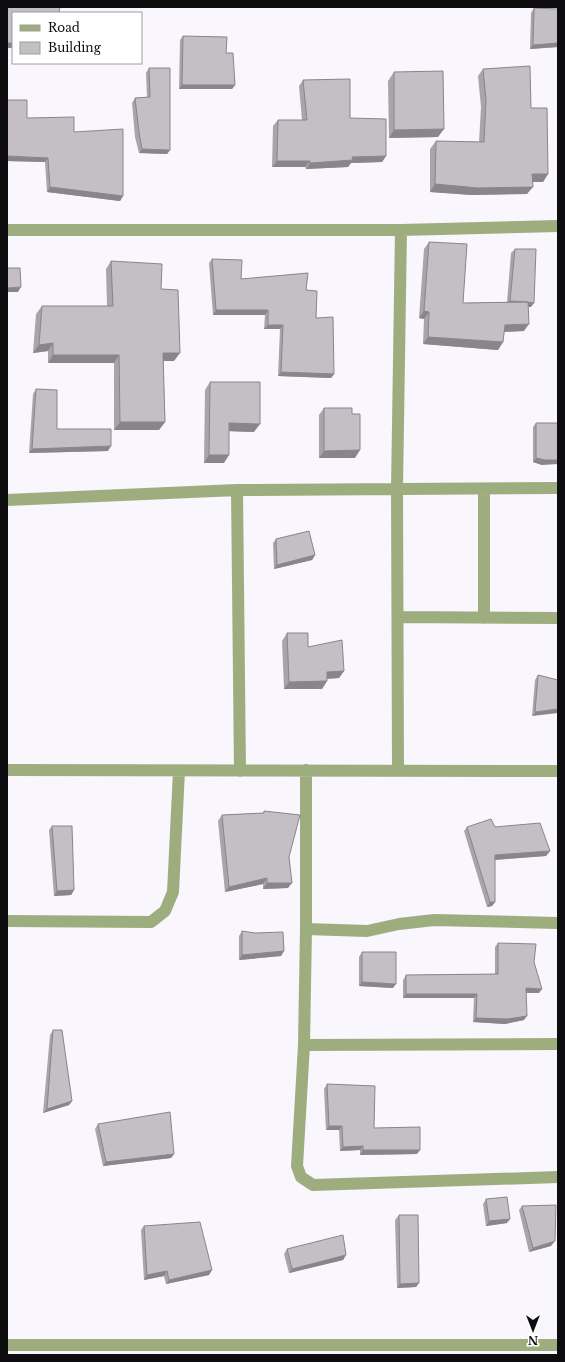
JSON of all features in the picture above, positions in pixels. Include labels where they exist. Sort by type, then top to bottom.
[{"type":"street","points":[[7,230],[190,228],[401,230],[558,226]]},
{"type":"street","points":[[398,770],[397,490],[401,230]]},
{"type":"street","points":[[7,500],[237,490],[558,488]]},
{"type":"street","points":[[484,489],[484,618]]},
{"type":"street","points":[[237,490],[240,771]]},
{"type":"street","points":[[398,617],[558,618]]},
{"type":"street","points":[[7,770],[179,772],[306,770],[558,771]]},
{"type":"street","points":[[306,770],[304,1045],[297,1166],[302,1177],[313,1184],[558,1177]]},
{"type":"street","points":[[7,921],[151,922],[165,911],[173,892],[179,772]]},
{"type":"street","points":[[306,929],[367,931],[399,924],[434,920],[558,923]]},
{"type":"street","points":[[304,1045],[558,1044]]},
{"type":"street","points":[[7,1345],[255,1350],[395,1350],[558,1345]]},
{"type":"building","points":[[7,7],[60,7],[59,12],[12,12],[12,43],[7,43]]},
{"type":"building","points":[[534,8],[558,9],[558,43],[533,45]]},
{"type":"building","points":[[183,36],[227,37],[226,53],[233,53],[235,85],[182,85]]},
{"type":"building","points":[[530,66],[531,108],[547,108],[548,174],[532,174],[533,187],[478,188],[435,184],[436,141],[484,142],[486,100],[483,69]]},
{"type":"building","points":[[149,68],[170,68],[170,150],[142,149],[135,98],[150,97]]},
{"type":"building","points":[[443,71],[444,129],[394,130],[394,72]]},
{"type":"building","points":[[350,79],[350,118],[386,119],[386,156],[352,157],[353,160],[310,163],[310,161],[277,161],[278,120],[307,120],[303,80]]},
{"type":"building","points":[[7,100],[27,100],[27,118],[74,117],[74,132],[123,129],[123,196],[50,187],[48,158],[7,156]]},
{"type":"building","points":[[429,242],[467,244],[463,303],[528,302],[529,324],[505,325],[503,342],[428,337],[429,312],[424,311]]},
{"type":"building","points":[[515,249],[536,249],[534,303],[510,301]]},
{"type":"building","points":[[212,259],[242,260],[241,279],[308,273],[306,290],[317,291],[316,318],[333,317],[334,374],[281,372],[283,325],[268,325],[268,310],[216,310]]},
{"type":"building","points":[[111,261],[162,264],[161,289],[178,290],[180,353],[163,353],[165,422],[120,422],[119,355],[53,355],[53,343],[39,345],[42,306],[113,306]]},
{"type":"building","points":[[7,268],[20,268],[21,287],[7,288]]},
{"type":"building","points":[[210,382],[260,382],[260,424],[229,423],[229,455],[209,455]]},
{"type":"building","points":[[36,389],[57,390],[57,429],[111,429],[111,446],[32,449]]},
{"type":"building","points":[[324,408],[352,408],[352,414],[360,414],[360,450],[324,451]]},
{"type":"building","points":[[536,423],[558,423],[558,460],[536,458]]},
{"type":"building","points":[[309,531],[315,555],[277,565],[276,539]]},
{"type":"building","points":[[287,633],[308,633],[308,647],[342,640],[344,671],[327,672],[327,681],[289,682]]},
{"type":"building","points":[[538,675],[558,680],[558,709],[535,712]]},
{"type":"building","points":[[264,811],[300,815],[289,857],[292,883],[267,883],[267,878],[229,887],[222,815],[264,813]]},
{"type":"building","points":[[491,819],[495,827],[540,823],[550,851],[495,855],[495,902],[490,902],[467,827]]},
{"type":"building","points":[[52,826],[72,826],[74,890],[57,891]]},
{"type":"building","points":[[242,931],[255,933],[283,932],[284,951],[242,955]]},
{"type":"building","points":[[498,943],[536,944],[534,962],[542,989],[526,988],[527,1016],[508,1019],[476,1018],[477,994],[406,994],[406,975],[498,974]]},
{"type":"building","points":[[362,952],[396,952],[396,984],[362,982]]},
{"type":"building","points":[[53,1030],[62,1030],[72,1101],[47,1109]]},
{"type":"building","points":[[327,1084],[375,1086],[374,1128],[420,1127],[420,1150],[363,1150],[363,1146],[343,1147],[342,1126],[329,1126]]},
{"type":"building","points":[[170,1112],[174,1154],[106,1162],[98,1124]]},
{"type":"building","points":[[507,1197],[510,1219],[489,1221],[486,1199]]},
{"type":"building","points":[[556,1205],[555,1241],[533,1248],[522,1206]]},
{"type":"building","points":[[399,1215],[418,1215],[419,1283],[400,1284]]},
{"type":"building","points":[[200,1222],[212,1270],[169,1280],[167,1271],[147,1275],[144,1226]]},
{"type":"building","points":[[343,1235],[346,1255],[292,1269],[287,1249]]}]
